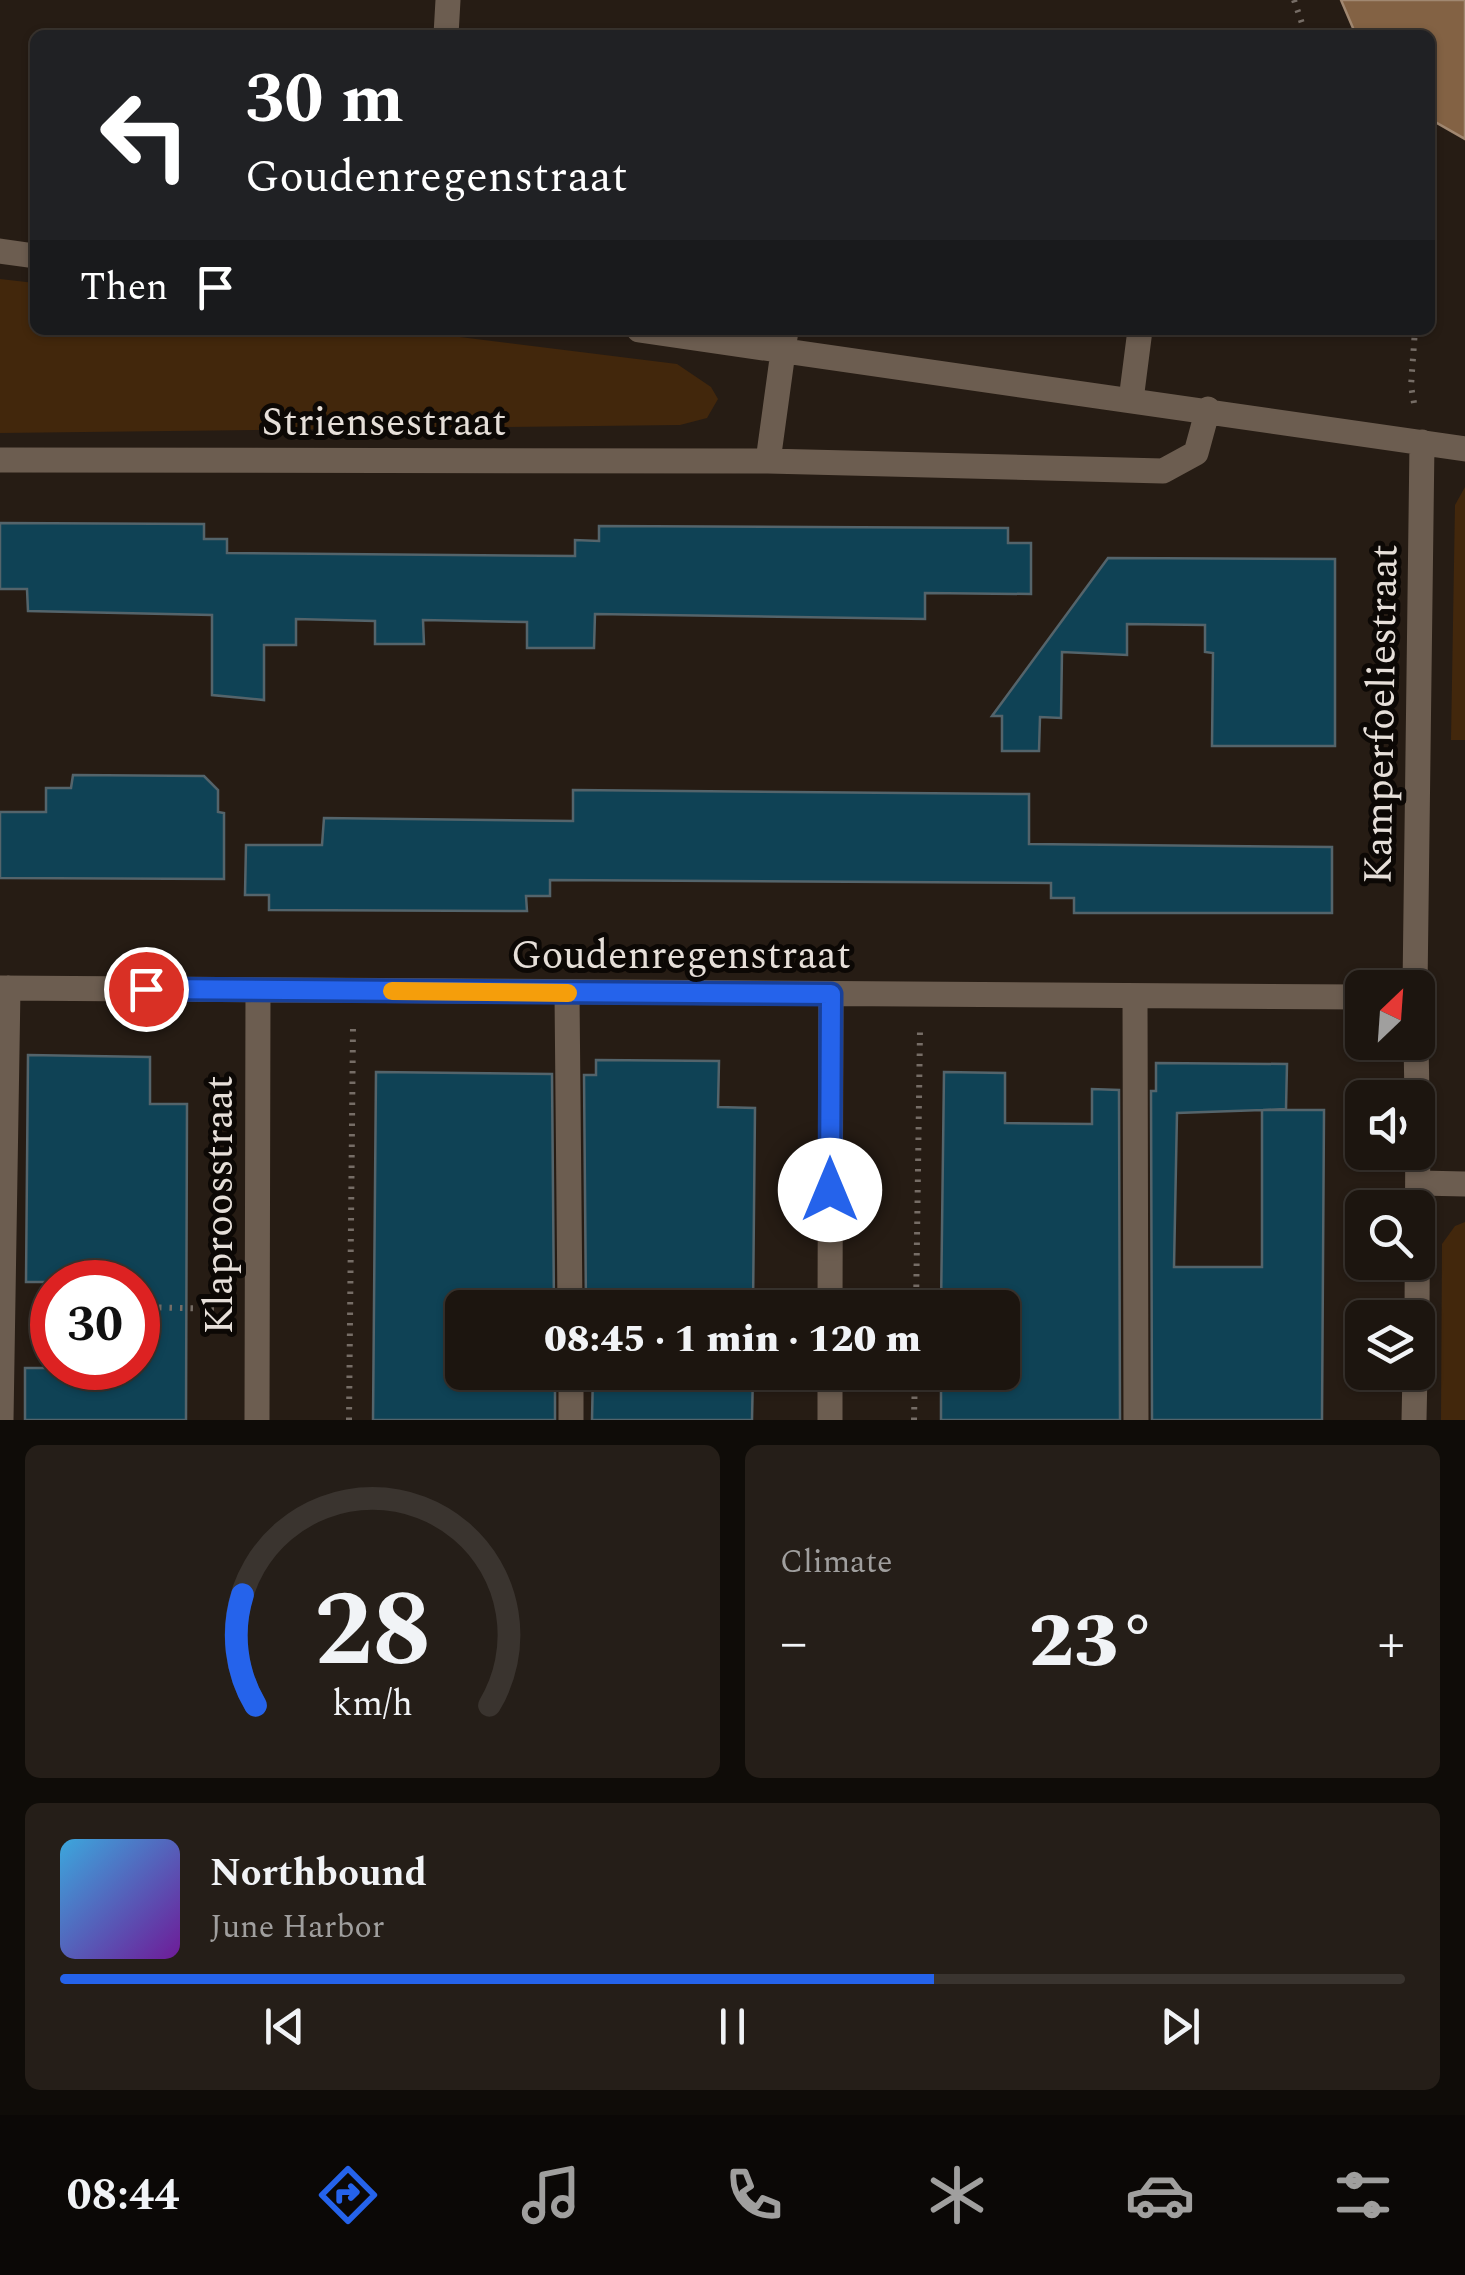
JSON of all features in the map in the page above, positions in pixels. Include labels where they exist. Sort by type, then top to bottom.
[{"type":"street","points":[[446,30],[448,0]]},
{"type":"street","points":[[0,252],[30,255]]},
{"type":"street","points":[[712,335],[785,340],[1131,400],[1465,449]]},
{"type":"street","points":[[1131,400],[1139,335]]},
{"type":"street","points":[[768,461],[785,340]]},
{"type":"street","name":"Striensestraat","points":[[0,460],[768,461],[1163,471],[1196,453],[1208,409]]},
{"type":"street","name":"Kamperfoeliestraat","points":[[1415,970],[1422,442]]},
{"type":"street","points":[[0,1420],[4,988]]},
{"type":"street","name":"Goudenregenstraat","points":[[4,988],[1345,997]]},
{"type":"street","name":"Klaproosstraat","points":[[257,1420],[258,990]]},
{"type":"street","points":[[567,992],[570,1290]]},
{"type":"street","points":[[830,1290],[831,994]]},
{"type":"street","points":[[1134,996],[1136,1420]]},
{"type":"street","points":[[1417,1300],[1420,1170]]},
{"type":"street","points":[[1420,1183],[1465,1184]]},
{"type":"street","points":[[570,1390],[571,1420]]},
{"type":"street","points":[[830,1390],[830,1420]]},
{"type":"street","points":[[1414,1420],[1415,1390]]},
{"type":"path","points":[[1294,0],[1304,30]]},
{"type":"path","points":[[1415,335],[1411,386],[1422,442]]},
{"type":"path","points":[[349,1420],[353,991]]},
{"type":"path","points":[[916,1290],[920,994]]},
{"type":"path","points":[[160,1307],[257,1309]]},
{"type":"path","points":[[914,1390],[914,1420]]},
{"type":"shaded area","points":[[1341,0],[1465,0],[1465,139],[1435,122],[1435,30],[1354,30]]},
{"type":"shaded area","points":[[0,279],[30,282],[30,335],[444,335],[677,364],[711,387],[718,399],[707,418],[680,425],[0,433]]},
{"type":"shaded area","points":[[1465,487],[1465,740],[1451,740],[1455,505]]},
{"type":"shaded area","points":[[1465,1222],[1465,1420],[1441,1420],[1442,1244],[1455,1226]]},
{"type":"building","points":[[0,523],[204,524],[204,539],[227,539],[227,553],[575,556],[575,540],[599,541],[599,526],[1008,528],[1008,543],[1031,543],[1031,594],[925,593],[925,619],[595,614],[594,648],[527,648],[527,622],[423,620],[424,644],[375,644],[375,621],[296,619],[296,645],[264,645],[264,700],[212,695],[212,615],[28,611],[27,589],[0,589]]},
{"type":"building","points":[[1108,558],[1335,559],[1335,746],[1212,746],[1213,653],[1205,652],[1205,625],[1127,624],[1127,655],[1062,652],[1061,718],[1040,717],[1039,751],[1002,751],[1002,716],[992,716]]},
{"type":"building","points":[[73,775],[204,776],[218,790],[218,812],[224,813],[224,879],[0,878],[0,812],[46,812],[46,788],[71,788]]},
{"type":"building","points":[[573,790],[1029,794],[1029,844],[1332,847],[1332,913],[1074,913],[1074,898],[1051,898],[1051,883],[550,880],[550,896],[526,896],[527,911],[269,910],[269,895],[245,895],[246,845],[322,845],[324,818],[573,821]]},
{"type":"building","points":[[28,1055],[150,1057],[150,1104],[187,1104],[186,1420],[25,1420],[25,1368],[30,1368],[30,1390],[160,1390],[160,1260],[30,1260],[30,1282],[26,1282]]},
{"type":"building","points":[[596,1060],[719,1061],[718,1107],[755,1108],[753,1290],[586,1290],[584,1075],[596,1075]]},
{"type":"building","points":[[1156,1063],[1287,1064],[1286,1109],[1263,1110],[1324,1110],[1322,1420],[1152,1420],[1151,1091],[1156,1091]],"holes":[[[1262,1110],[1262,1267],[1174,1267],[1177,1113]]]},
{"type":"building","points":[[376,1072],[552,1074],[554,1290],[445,1290],[445,1390],[555,1390],[555,1420],[373,1420]]},
{"type":"building","points":[[944,1072],[1005,1073],[1005,1123],[1092,1124],[1092,1089],[1119,1090],[1120,1420],[941,1420],[941,1390],[1020,1390],[1020,1290],[941,1290]]},
{"type":"building","points":[[593,1390],[753,1390],[752,1420],[592,1420]]},
{"type":"slow traffic","points":[[392,991],[568,993]]},
{"type":"route","points":[[146,989],[831,994],[830,1190]]}]
